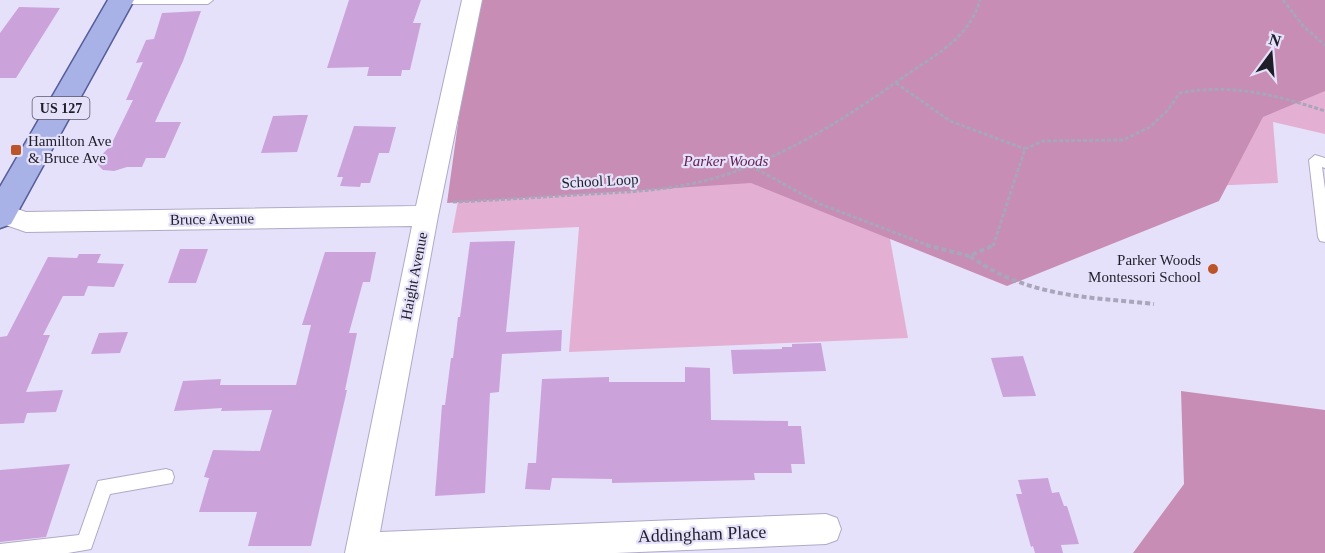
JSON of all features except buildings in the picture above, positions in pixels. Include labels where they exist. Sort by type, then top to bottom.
[{"type":"main road","name":"US 127","points":[[0,214],[121,0]]},
{"type":"street","name":"Haight Avenue","points":[[361,550],[436,209],[472,0]]},
{"type":"street","name":"Bruce Avenue","points":[[0,214],[26,222],[436,209]]},
{"type":"street","name":"Addingham Place","points":[[361,550],[826,529]]},
{"type":"lane","points":[[121,0],[208,0]]},
{"type":"lane","points":[[1325,163],[1315,160],[1325,237]]},
{"type":"lane","points":[[0,552],[85,543],[104,487],[166,477]]},
{"type":"path","name":"School Loop","points":[[436,209],[649,190],[712,179],[751,166],[793,148],[896,83],[960,37],[972,21],[980,0]]},
{"type":"path","points":[[1283,0],[1304,27],[1325,45]]},
{"type":"path","points":[[896,83],[950,121],[1024,149]]},
{"type":"path","points":[[969,256],[993,248],[1011,199],[1014,171],[1024,149],[1043,141],[1123,140],[1149,127],[1167,111],[1180,93],[1205,87],[1240,88],[1287,98],[1325,111]]},
{"type":"path","points":[[751,166],[820,204],[940,250],[969,256],[983,268],[1015,283],[1036,289],[1154,304]]},
{"type":"green space","name":"Parker Woods","points":[[475,0],[1325,0],[1325,91],[1263,117],[1219,201],[1007,286],[751,183],[447,203]]},
{"type":"green space","name":"Parker Woods","points":[[496,0],[1325,0],[1325,134],[1273,122],[1278,183],[883,200],[908,338],[569,352],[579,227],[452,233]]},
{"type":"green space","points":[[1181,391],[1325,410],[1325,553],[1133,553],[1184,484]]},
{"type":"place","name":"Hamilton Ave & Bruce Ave","points":[[16,150]]},
{"type":"place","name":"Parker Woods Montessori School","points":[[1213,269]]}]
